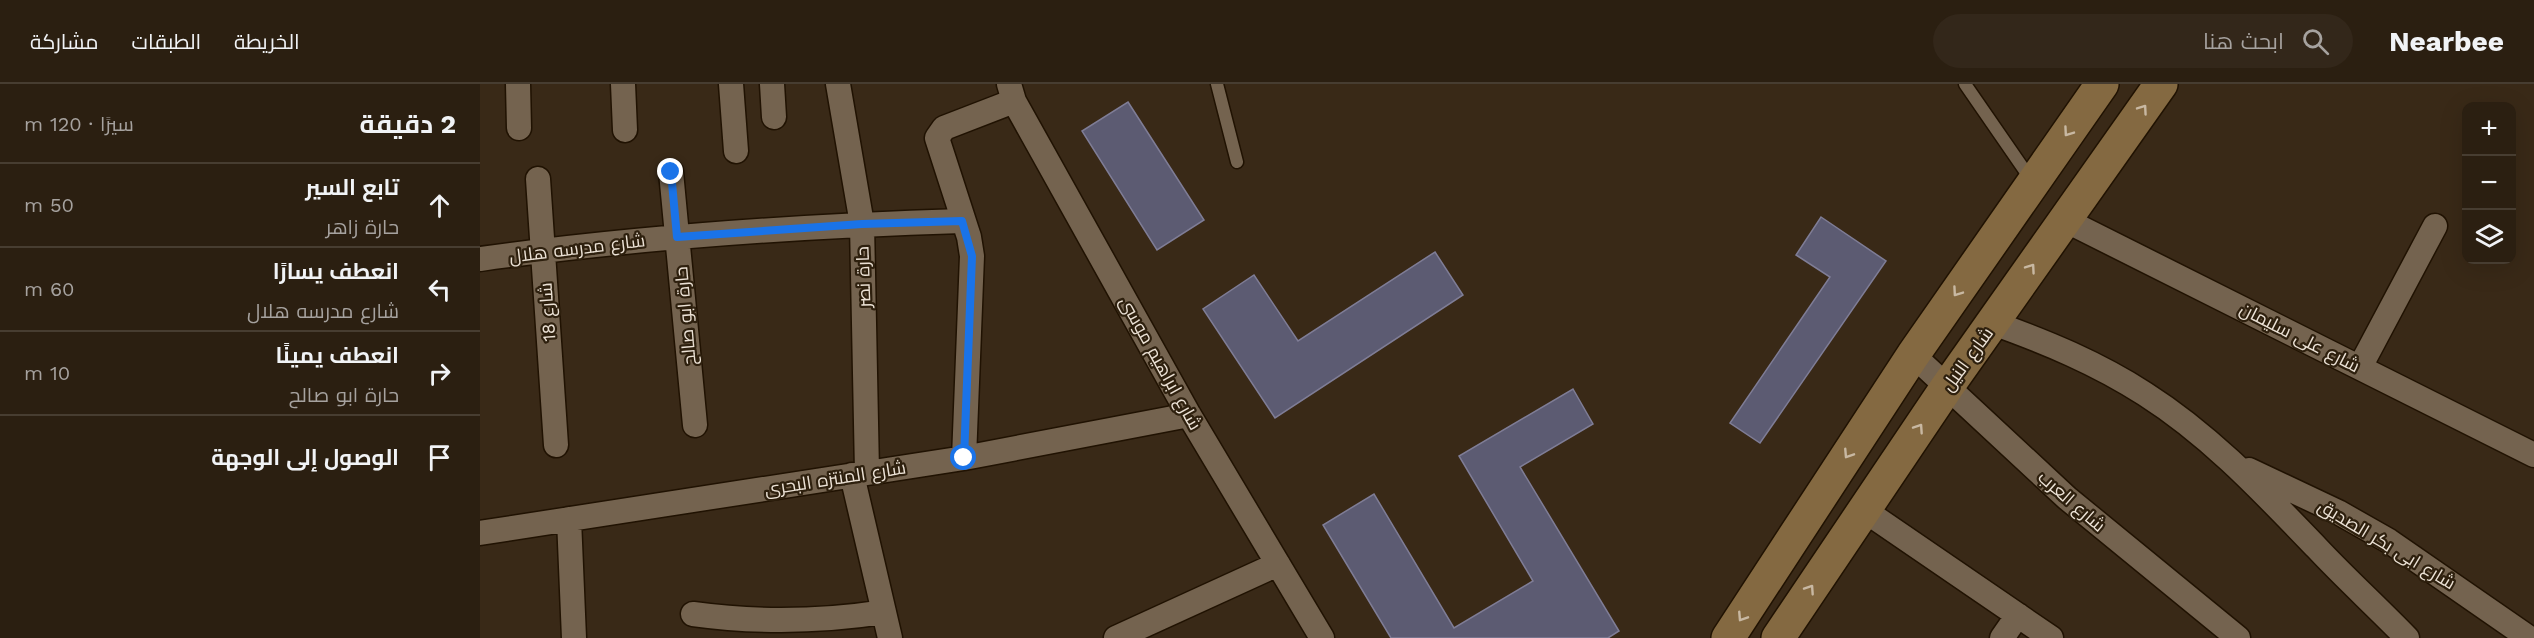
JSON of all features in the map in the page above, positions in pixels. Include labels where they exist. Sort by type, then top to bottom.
[{"type":"main road","points":[[1728,638],[1913,355],[2102,84]]},
{"type":"main road","name":"شارع النيل","points":[[1778,638],[1947,387],[2161,84]]},
{"type":"street","points":[[518,84],[519,128]]},
{"type":"street","points":[[624,84],[625,130]]},
{"type":"street","points":[[731,84],[736,151]]},
{"type":"street","points":[[772,84],[774,117]]},
{"type":"street","name":"حارة نصر","points":[[838,84],[862,224],[860,474],[890,638]]},
{"type":"street","points":[[964,458],[972,256],[937,138],[944,128],[1011,93]]},
{"type":"street","name":"شارع ابراهيم موسى","points":[[1011,93],[1189,415],[1322,638]]},
{"type":"street","name":"حارة ابو صالح","points":[[671,172],[695,425]]},
{"type":"street","name":"شارع 18","points":[[538,179],[556,445]]},
{"type":"street","name":"شارع على سليمان","points":[[2065,220],[2534,455]]},
{"type":"street","name":"شارع مدرسه هلال","points":[[480,260],[677,237],[862,224],[962,221]]},
{"type":"street","points":[[2360,367],[2435,226]]},
{"type":"street","name":"شارع ابى بكر الصديق","points":[[1993,323],[2075,355],[2146,394],[2193,427],[2237,464],[2407,638]]},
{"type":"street","name":"شارع العرب","points":[[1913,355],[2067,498],[2238,638]]},
{"type":"street","name":"شارع المنتزه البحرى","points":[[480,533],[964,458],[1189,415]]},
{"type":"street","name":"شارع ابى بكر الصديق","points":[[2237,464],[2338,512],[2389,542],[2529,638]]},
{"type":"street","points":[[1864,510],[2051,638]]},
{"type":"street","points":[[569,519],[574,638]]},
{"type":"street","points":[[1128,636],[1278,564]]},
{"type":"street","points":[[693,614],[781,630],[884,612]]},
{"type":"street","points":[[2002,638],[2018,615]]},
{"type":"lane","points":[[1217,84],[1237,162]]},
{"type":"lane","points":[[1965,84],[2033,182]]},
{"type":"building","points":[[1128,102],[1204,220],[1157,250],[1082,131]]},
{"type":"building","points":[[1821,217],[1886,261],[1760,443],[1730,423],[1830,277],[1796,255]]},
{"type":"building","points":[[1435,252],[1463,295],[1275,418],[1203,309],[1254,275],[1298,341]]},
{"type":"building","points":[[1573,389],[1593,424],[1520,467],[1619,631],[1608,638],[1391,638],[1323,525],[1374,494],[1454,628],[1533,581],[1459,456]]},
{"type":"route","points":[[671,172],[677,237],[862,224],[962,221],[969,237],[972,256],[964,458]]}]
